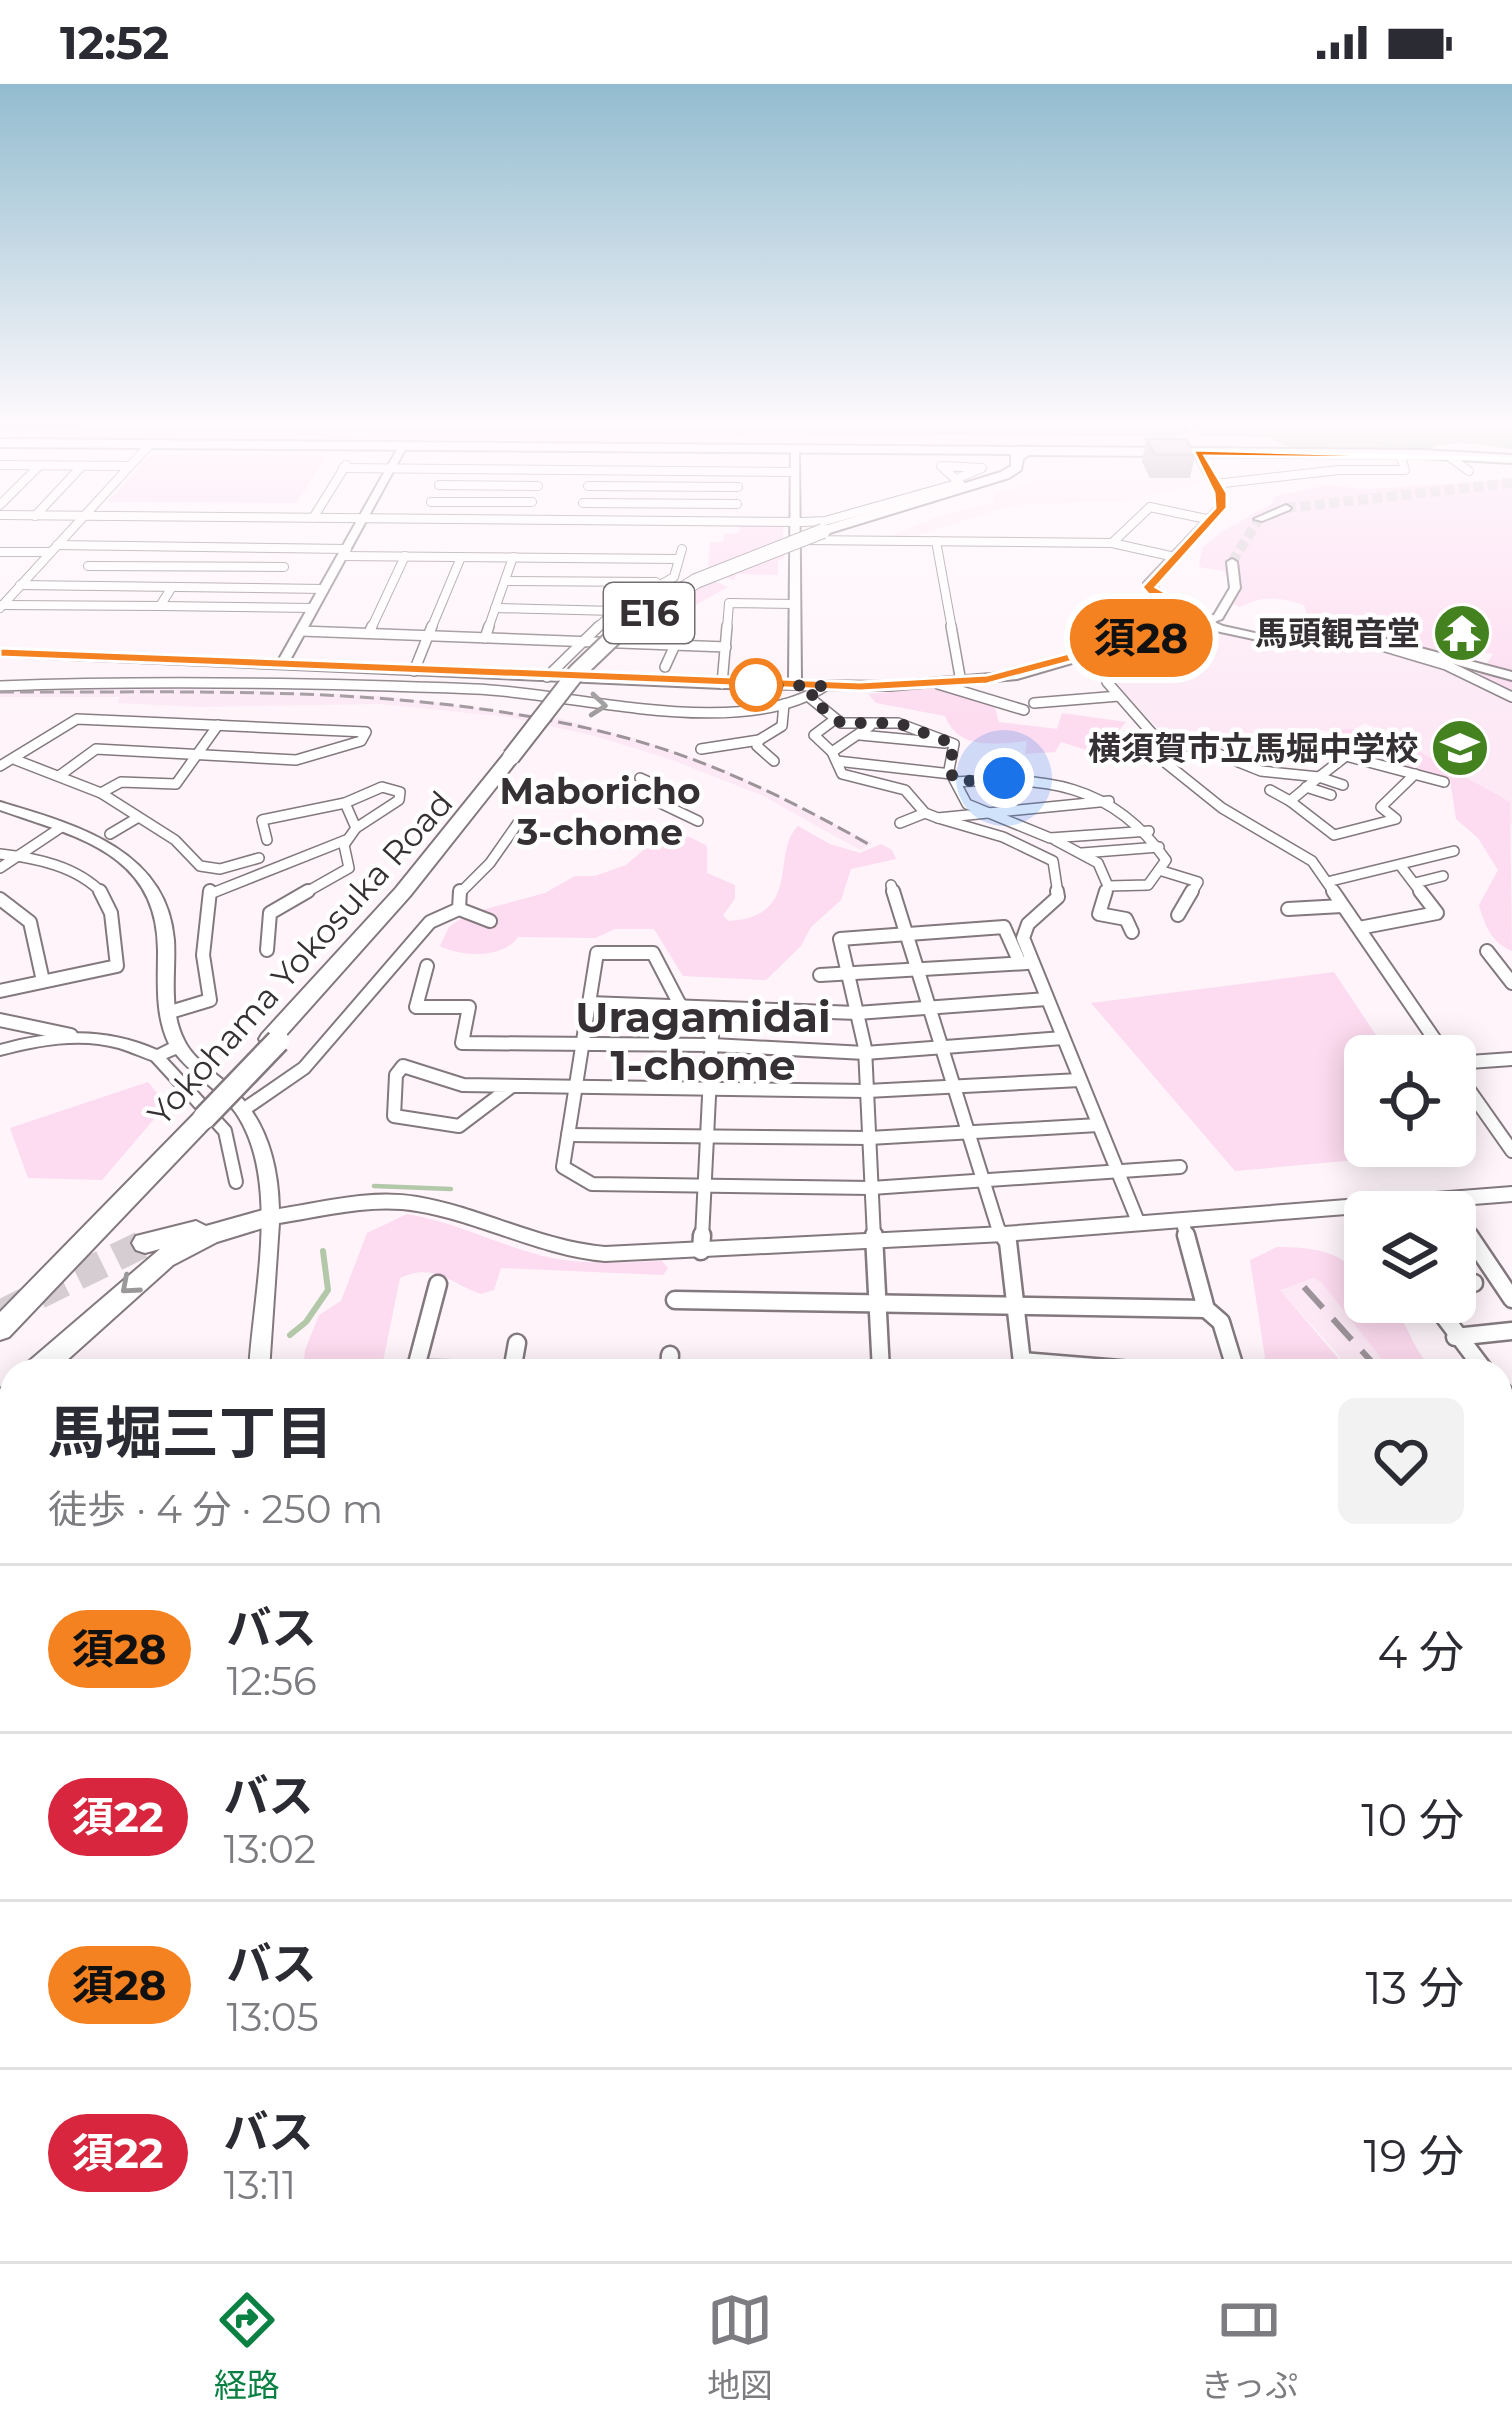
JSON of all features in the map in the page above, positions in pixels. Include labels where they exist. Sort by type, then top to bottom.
[{"type":"highway","name":"Yokohama Yokosuka Road","points":[[0,1329],[428,872],[591,664],[644,616],[715,574],[846,526]]},
{"type":"highway","name":"Yokohama Yokosuka Road","points":[[0,1318],[201,1116]]},
{"type":"highway","points":[[145,1244],[269,1208]]},
{"type":"highway","points":[[51,1359],[164,1258],[269,1208]]},
{"type":"street","points":[[1,606],[75,526]]},
{"type":"street","points":[[282,665],[359,526]]},
{"type":"street","points":[[795,526],[795,685]]},
{"type":"street","points":[[1112,543],[1130,526]]},
{"type":"street","points":[[1206,526],[1149,587],[1158,597],[1204,621],[1292,644],[1362,640],[1418,649],[1512,676]]},
{"type":"street","points":[[795,540],[1112,543],[1175,557]]},
{"type":"street","points":[[936,542],[961,682]]},
{"type":"street","points":[[71,586],[104,546]]},
{"type":"street","points":[[0,552],[104,546],[296,548],[461,557],[679,554],[674,577],[615,611],[547,676]]},
{"type":"street","points":[[271,588],[296,548]]},
{"type":"street","points":[[369,633],[405,556]]},
{"type":"street","points":[[414,671],[461,557]]},
{"type":"street","points":[[485,638],[513,557]]},
{"type":"street","points":[[0,652],[722,684],[938,684],[1017,675],[1217,616],[1231,601],[1232,562]]},
{"type":"street","points":[[88,566],[284,567]]},
{"type":"street","points":[[505,581],[661,583]]},
{"type":"street","points":[[20,585],[324,589]]},
{"type":"street","points":[[160,606],[172,587]]},
{"type":"street","points":[[722,684],[730,603],[795,604]]},
{"type":"street","points":[[1,606],[314,608]]},
{"type":"street","points":[[495,608],[615,611]]},
{"type":"street","points":[[301,631],[726,647]]},
{"type":"street","points":[[1362,640],[1446,665],[1512,697]]},
{"type":"street","points":[[665,667],[675,645]]},
{"type":"street","points":[[1092,653],[1157,739]]},
{"type":"street","points":[[111,682],[131,658]]},
{"type":"street","points":[[0,686],[111,682],[482,689],[568,703],[700,713],[784,704],[826,686]]},
{"type":"street","points":[[938,684],[1029,707],[1120,696]]},
{"type":"street","points":[[809,697],[834,720],[865,730]]},
{"type":"street","points":[[701,749],[759,740],[782,725],[784,704]]},
{"type":"street","points":[[0,766],[76,718],[366,732],[361,741],[296,760],[96,748],[58,776]]},
{"type":"street","points":[[834,720],[814,734],[835,756],[842,774],[905,790],[925,813],[1004,837],[1053,861],[1058,897],[1023,932],[1026,963]]},
{"type":"street","points":[[835,756],[865,730],[898,723],[954,744],[953,778],[967,804],[1082,853],[1104,869],[1108,886],[1099,914],[1126,919],[1132,932]]},
{"type":"street","points":[[101,793],[121,782],[176,784],[218,725]]},
{"type":"street","points":[[1343,785],[1318,777],[1261,771],[1211,751],[1157,739],[1141,743],[1180,778],[1286,849],[1312,861],[1432,1035]]},
{"type":"street","points":[[759,740],[757,746],[774,761]]},
{"type":"street","points":[[835,756],[953,778],[1004,778],[1072,789],[1109,802],[1149,831],[1166,860],[1148,885],[1108,886]]},
{"type":"street","points":[[1290,801],[1346,756],[1444,782]]},
{"type":"street","points":[[16,760],[101,793],[176,840],[200,866],[239,871],[346,840],[399,800],[400,792],[382,787],[345,803],[262,820],[268,840]]},
{"type":"street","points":[[1270,790],[1334,835],[1396,819],[1381,807],[1415,773]]},
{"type":"street","points":[[640,778],[669,791],[654,800],[698,821]]},
{"type":"street","points":[[1306,787],[1331,795]]},
{"type":"street","points":[[938,818],[1109,802]]},
{"type":"street","points":[[345,803],[356,828]]},
{"type":"street","points":[[0,806],[129,860],[161,899],[167,1013],[178,1046],[243,1110],[269,1175],[259,1359]]},
{"type":"street","points":[[900,823],[925,813]]},
{"type":"street","points":[[110,834],[137,818]]},
{"type":"street","points":[[459,909],[459,892],[495,860],[518,823]]},
{"type":"street","points":[[0,868],[60,828]]},
{"type":"street","points":[[1050,838],[1149,831]]},
{"type":"street","points":[[267,950],[269,913],[349,868],[346,840]]},
{"type":"street","points":[[1082,853],[1159,847]]},
{"type":"street","points":[[1327,882],[1454,851]]},
{"type":"street","points":[[0,854],[19,855],[95,885],[109,904],[117,966],[0,991]]},
{"type":"street","points":[[167,1013],[210,1000],[202,955],[210,891],[259,858]]},
{"type":"street","points":[[1359,928],[1437,913],[1400,865]]},
{"type":"street","points":[[1159,870],[1198,882],[1178,915]]},
{"type":"street","points":[[1415,883],[1443,876]]},
{"type":"street","points":[[892,885],[1004,1234],[1021,1359]]},
{"type":"street","points":[[0,913],[6,902],[37,927],[43,981]]},
{"type":"street","points":[[1288,909],[1342,905]]},
{"type":"street","points":[[243,1110],[304,1068],[407,944],[444,912],[459,909],[490,921]]},
{"type":"street","points":[[880,1359],[866,1053],[840,939],[1004,927],[1047,999],[1139,1224]]},
{"type":"street","points":[[1487,951],[1512,982]]},
{"type":"street","points":[[701,1251],[704,1186],[710,1089],[712,1036],[679,1003],[653,953],[597,952],[563,1167],[592,1184],[704,1186],[872,1188],[1180,1167]]},
{"type":"street","points":[[820,975],[1026,963]]},
{"type":"street","points":[[427,966],[416,1006],[469,1007],[462,1043],[712,1045],[866,1053],[1063,1038]]},
{"type":"street","points":[[589,1003],[857,1013],[1047,999]]},
{"type":"street","points":[[0,1020],[118,1042],[157,1057],[225,1131],[236,1182]]},
{"type":"street","points":[[0,1050],[71,1035]]},
{"type":"street","points":[[157,1057],[178,1046]]},
{"type":"street","points":[[1476,1063],[1512,1059]]},
{"type":"street","points":[[512,1086],[459,1126],[394,1116],[396,1075],[403,1066],[463,1085],[867,1091],[1080,1080]]},
{"type":"street","points":[[1476,1097],[1512,1151]]},
{"type":"street","points":[[568,1135],[869,1138],[1099,1124]]},
{"type":"street","points":[[1476,1203],[1512,1194]]},
{"type":"street","points":[[269,1208],[402,1202],[462,1215],[577,1252],[701,1251],[1344,1210]]},
{"type":"street","points":[[1182,1220],[1207,1309],[1221,1322],[1232,1359]]},
{"type":"street","points":[[1476,1246],[1512,1299]]},
{"type":"street","points":[[1493,1269],[1512,1267]]},
{"type":"street","points":[[418,1359],[438,1284]]},
{"type":"street","points":[[675,1300],[1207,1309]]},
{"type":"street","points":[[1446,1323],[1475,1359]]},
{"type":"street","points":[[1456,1337],[1512,1331]]},
{"type":"street","points":[[514,1359],[517,1343]]},
{"type":"shaded area","points":[[740,526],[783,526],[784,558],[778,561],[778,575],[736,574],[734,580],[707,570],[714,566],[708,567],[710,542],[723,542],[724,534],[739,533]]},
{"type":"shaded area","points":[[915,526],[948,526],[903,540],[882,539]]},
{"type":"shaded area","points":[[1233,526],[1512,526],[1512,702],[1473,684],[1493,654],[1453,647],[1413,652],[1311,627],[1304,605],[1287,600],[1264,599],[1240,607],[1226,601],[1233,587],[1224,571],[1199,567],[1202,548]]},
{"type":"shaded area","points":[[698,574],[728,587],[656,627],[654,636],[645,641],[599,638]]},
{"type":"shaded area","points":[[1196,630],[1312,650],[1364,644],[1439,664],[1512,699],[1512,826],[1487,796],[1413,755],[1403,740],[1365,723],[1346,735],[1321,730],[1284,747],[1222,751],[1166,736],[1113,683],[1104,655]]},
{"type":"shaded area","points":[[93,685],[384,696],[561,719],[644,741],[728,771],[873,843],[860,850],[761,795],[672,760],[595,736],[508,717],[379,704],[198,707],[118,703],[120,697],[0,697],[0,690],[86,691]]},
{"type":"shaded area","points":[[933,688],[971,694],[995,708],[999,722],[1057,729],[1062,713],[1126,722],[1099,754],[1061,742],[1055,752],[1025,754],[1027,741],[991,744],[969,740],[945,716],[876,703],[868,694]]},
{"type":"shaded area","points":[[1380,730],[1510,802],[1512,951],[1494,938],[1484,920],[1479,905],[1498,870],[1478,838],[1456,819],[1450,779],[1379,758],[1369,746],[1332,733]]},
{"type":"shaded area","points":[[798,826],[830,844],[860,853],[881,844],[896,859],[851,869],[841,900],[766,980],[683,976],[654,929],[615,929],[595,938],[518,937],[503,949],[482,954],[440,946],[449,927],[467,914],[545,893],[575,876],[595,876],[626,865],[662,834],[690,837],[707,846],[707,873],[735,885],[735,899],[723,915],[728,921],[752,917],[776,896],[790,838]]},
{"type":"shaded area","points":[[1334,972],[1376,1035],[1344,1035],[1344,1161],[1235,1171],[1091,1003]]},
{"type":"shaded area","points":[[148,1082],[166,1105],[102,1180],[28,1178],[10,1128]]},
{"type":"shaded area","points":[[407,1214],[548,1257],[597,1263],[662,1261],[668,1268],[663,1275],[501,1268],[494,1290],[481,1294],[432,1273],[412,1274],[400,1278],[383,1359],[304,1359],[319,1315],[341,1301],[367,1233]]},
{"type":"shaded area","points":[[1277,1247],[1303,1248],[1344,1261],[1344,1311],[1313,1278],[1280,1290],[1339,1359],[1265,1359],[1250,1260]]},
{"type":"shaded area","points":[[1313,1278],[1321,1282],[1344,1311],[1344,1323],[1353,1323],[1382,1359],[1342,1359],[1279,1289]]},
{"type":"shaded area","points":[[1353,1323],[1404,1323],[1425,1359],[1382,1359]]},
{"type":"waterway","points":[[374,1186],[451,1189]]},
{"type":"waterway","points":[[290,1335],[306,1322],[328,1290],[323,1251]]},
{"type":"tunnel","points":[[1232,562],[1255,526]]},
{"type":"tunnel","points":[[0,1314],[145,1243]]},
{"type":"railway","points":[[0,692],[311,694],[466,707],[543,719],[652,745],[717,769],[870,845]]},
{"type":"railway","points":[[1304,1287],[1369,1359]]},
{"type":"bus line","name":"須28","points":[[0,653],[722,684],[860,687],[987,680],[1204,621],[1152,593],[1149,583],[1205,526]]},
{"type":"place","name":"馬頭観音堂","points":[[1462,633]]},
{"type":"place","name":"横須賀市立馬堀中学校","points":[[1460,748]]},
{"type":"district","name":"Maboricho 3-chome","points":[[600,812]]},
{"type":"district","name":"Uragamidai 1-chome","points":[[703,1041]]},
{"type":"route","points":[[756,685],[826,686],[809,697],[834,720],[871,726],[898,723],[946,739],[954,744],[949,770],[956,782],[1004,778]]}]
